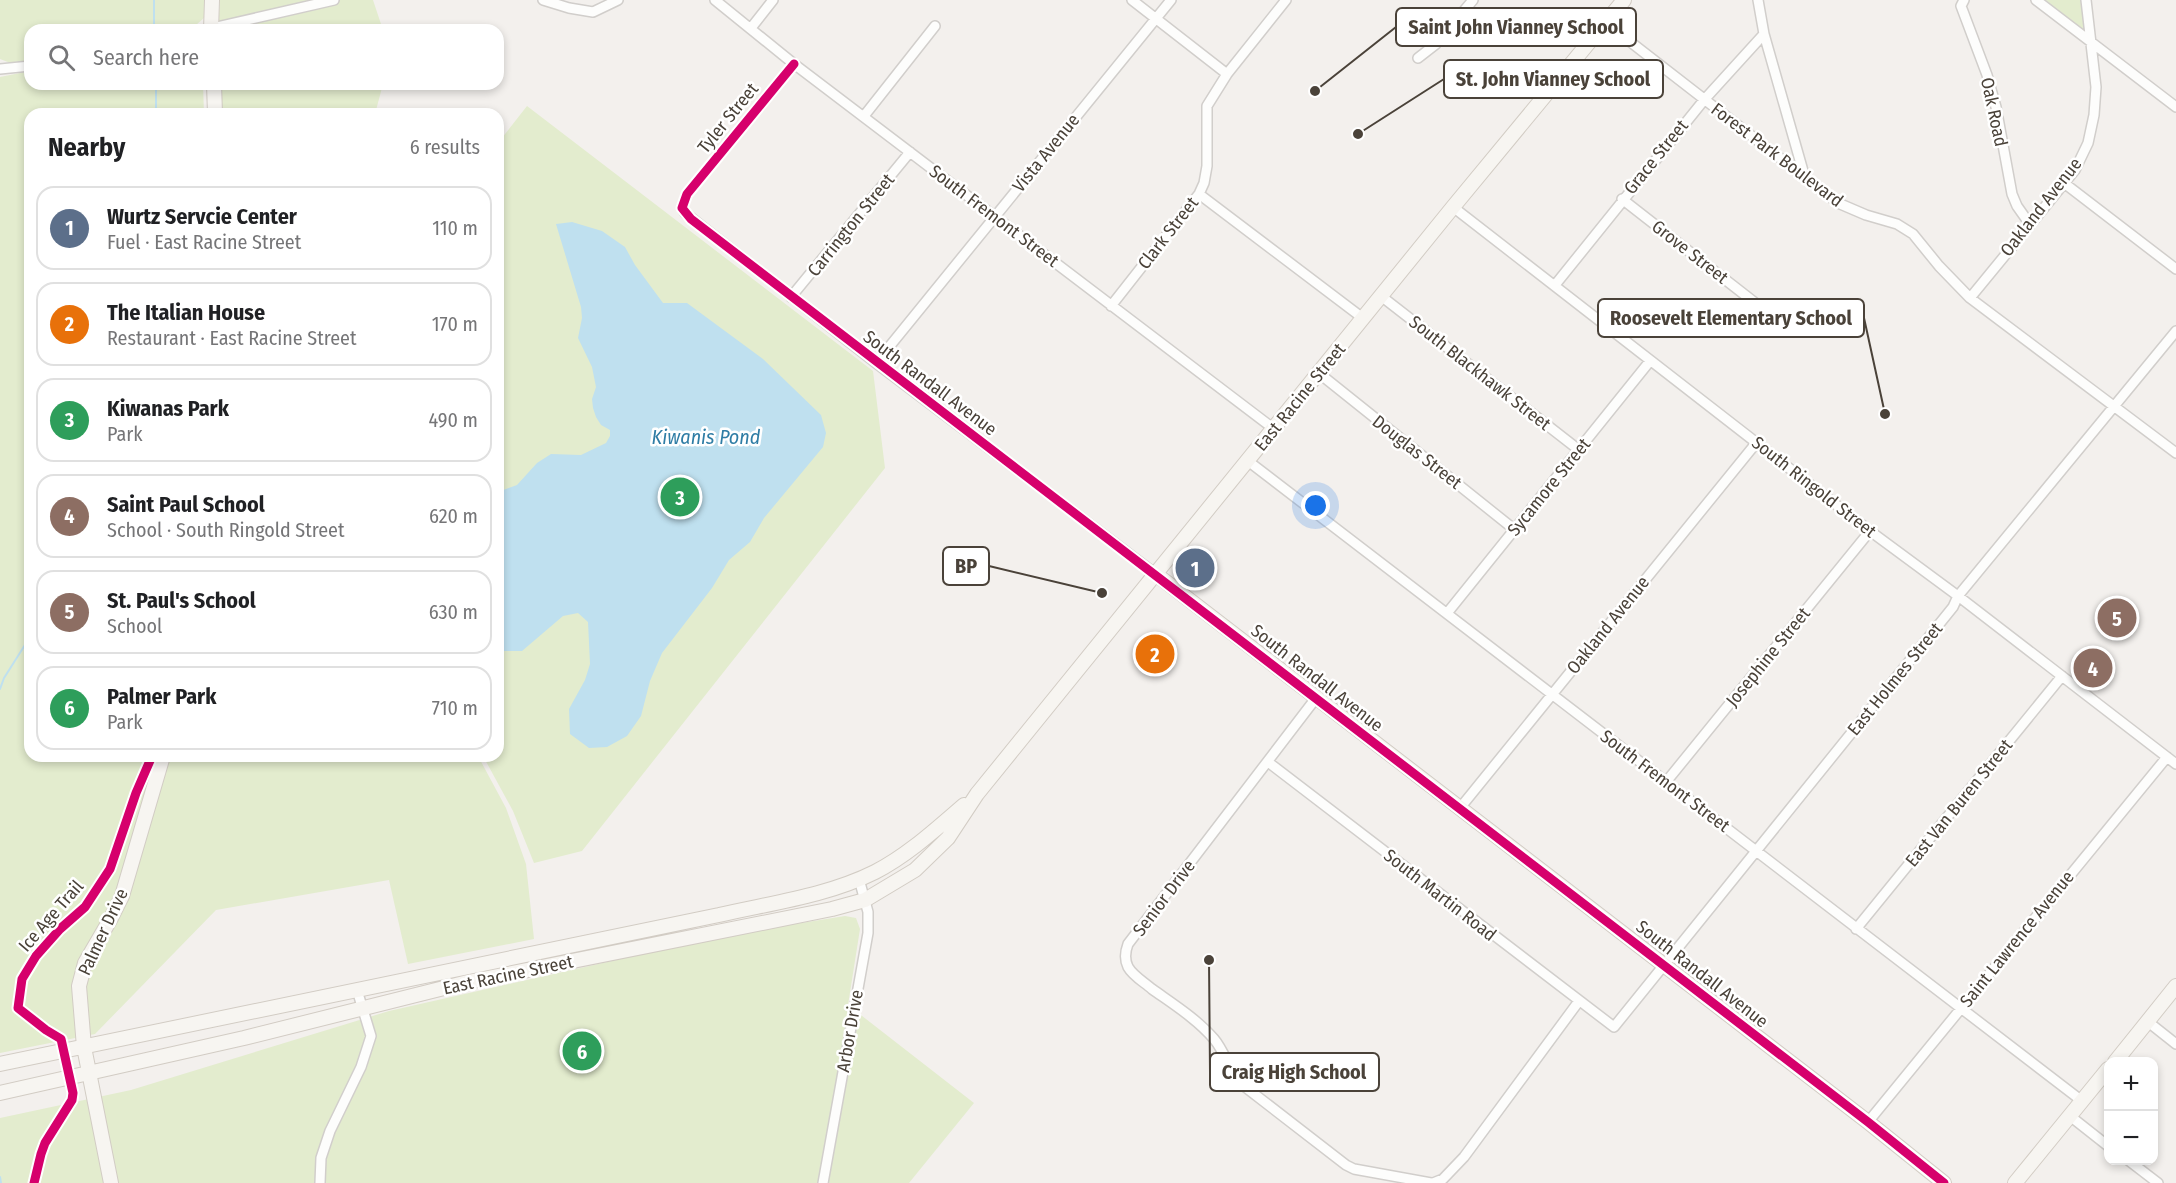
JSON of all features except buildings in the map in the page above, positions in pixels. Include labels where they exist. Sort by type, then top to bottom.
[{"type":"main road","points":[[210,24],[212,0]]},
{"type":"main road","name":"East Racine Street","points":[[0,1093],[90,1074],[468,982],[832,909],[865,900],[907,875],[948,838],[977,794],[1320,374],[1453,207],[1624,0]]},
{"type":"main road","points":[[214,90],[215,108]]},
{"type":"main road","name":"South Randall Avenue","points":[[1157,575],[1868,1122],[1944,1183]]},
{"type":"main road","name":"Palmer Drive","points":[[111,1183],[84,1047],[79,986],[85,963],[122,896],[161,762]]},
{"type":"main road","name":"East Racine Street","points":[[0,1064],[806,896],[859,879],[900,856],[977,794]]},
{"type":"main road","points":[[2119,1057],[2176,986]]},
{"type":"main road","points":[[2015,1183],[2104,1075]]},
{"type":"street","points":[[234,24],[334,0]]},
{"type":"street","points":[[543,0],[593,12],[618,0]]},
{"type":"street","name":"South Fremont Street","points":[[715,0],[794,64],[1274,429]]},
{"type":"street","points":[[751,28],[773,0]]},
{"type":"street","points":[[1132,0],[1227,74]]},
{"type":"street","name":"Vista Avenue","points":[[876,363],[1171,0]]},
{"type":"street","name":"Clark Street","points":[[1111,306],[1199,194],[1207,166],[1207,106],[1227,74],[1286,0]]},
{"type":"street","points":[[1418,58],[1436,44],[1473,0]]},
{"type":"street","points":[[1758,0],[1764,34],[1805,178]]},
{"type":"street","name":"Oak Road","points":[[1964,0],[1961,6],[1987,75],[1996,107],[2012,194],[2029,223]]},
{"type":"street","points":[[2036,0],[2176,107]]},
{"type":"street","name":"Oakland Avenue","points":[[1970,298],[2029,223],[2075,170],[2081,158],[2092,126],[2096,87],[2086,0]]},
{"type":"street","name":"Forest Park Boulevard","points":[[1606,23],[1805,178],[1850,209],[1898,224],[1913,234],[1939,266],[1970,298],[2176,453]]},
{"type":"street","points":[[864,116],[935,26]]},
{"type":"street","name":"Grace Street","points":[[1555,285],[1704,100],[1764,34]]},
{"type":"street","name":"Tyler Street","points":[[687,194],[794,64]]},
{"type":"street","points":[[0,69],[24,67]]},
{"type":"street","name":"Carrington Street","points":[[791,297],[910,152]]},
{"type":"street","points":[[2064,183],[2176,269]]},
{"type":"street","name":"South Randall Avenue","points":[[687,194],[682,208],[685,213],[876,363],[1157,575]]},
{"type":"street","points":[[1199,194],[1364,319]]},
{"type":"street","name":"Grove Street","points":[[1622,200],[1786,327]]},
{"type":"street","name":"South Ringold Street","points":[[1453,207],[1870,531],[2176,764]]},
{"type":"street","name":"South Blackhawk Street","points":[[1381,296],[1579,450]]},
{"type":"street","name":"East Holmes Street","points":[[1614,1027],[1953,607],[1958,596],[2176,331]]},
{"type":"street","name":"Sycamore Street","points":[[1448,612],[1650,361]]},
{"type":"street","name":"Douglas Street","points":[[1320,374],[1515,530]]},
{"type":"street","name":"Oakland Avenue","points":[[1460,808],[1757,442]]},
{"type":"street","name":"South Fremont Street","points":[[1248,461],[1448,612],[1856,929],[2082,1101]]},
{"type":"street","name":"Josephine Street","points":[[1666,782],[1870,531]]},
{"type":"street","name":"East Van Buren Street","points":[[1856,929],[2062,676]]},
{"type":"street","name":"Senior Drive","points":[[1316,698],[1128,944],[1127,965],[1136,976],[1206,1030],[1222,1049],[1239,1083],[1346,1165],[1354,1169],[1432,1183],[1443,1179],[1464,1157],[1579,1001]]},
{"type":"street","name":"Saint Lawrence Avenue","points":[[1868,1122],[2167,757]]},
{"type":"street","name":"South Martin Road","points":[[1268,762],[1614,1027]]},
{"type":"street","name":"Arbor Drive","points":[[823,1183],[868,933],[869,921],[859,879]]},
{"type":"street","points":[[320,1183],[321,1158],[327,1140],[368,1049],[371,1035],[357,990]]},
{"type":"street","points":[[2147,1022],[2176,1044]]},
{"type":"street","points":[[2070,1116],[2104,1142]]},
{"type":"street","points":[[2133,1165],[2158,1183]]},
{"type":"green space","points":[[0,0],[205,0],[204,18],[197,24],[24,24],[24,62],[13,64],[0,59]]},
{"type":"green space","points":[[220,0],[373,0],[381,24],[218,24]]},
{"type":"green space","points":[[2036,0],[2086,0],[2092,43]]},
{"type":"green space","points":[[24,72],[24,90],[203,90],[204,108],[24,108],[24,762],[481,762],[506,808],[526,864],[534,939],[408,964],[389,880],[216,910],[95,1034],[0,1053],[0,77]]},
{"type":"green space","points":[[220,90],[381,90],[377,108],[221,108]]},
{"type":"green space","points":[[527,106],[873,371],[885,468],[582,851],[534,863],[513,811],[486,762],[504,762],[504,135]]},
{"type":"green space","points":[[845,916],[856,918],[860,929],[848,1005],[974,1103],[909,1183],[0,1183],[0,1118],[131,1090],[389,1011],[732,934]]},
{"type":"water","name":"Kiwanis Pond","points":[[572,222],[602,231],[625,247],[635,265],[663,303],[687,303],[763,359],[821,415],[826,433],[823,447],[764,518],[750,542],[729,560],[712,588],[662,653],[650,681],[641,716],[627,736],[607,747],[589,748],[570,734],[569,709],[585,680],[590,664],[588,622],[578,613],[563,616],[522,651],[504,651],[504,490],[517,485],[537,463],[551,454],[581,455],[606,443],[610,436],[610,430],[601,425],[593,408],[592,399],[596,387],[592,367],[578,338],[582,318],[581,307],[556,224]]},
{"type":"waterway","points":[[154,0],[154,24]]},
{"type":"waterway","points":[[156,90],[156,108]]},
{"type":"waterway","points":[[0,689],[4,678],[24,646]]},
{"type":"waterway","points":[[0,1177],[1,1183]]},
{"type":"cycle path","points":[[794,64],[687,194],[682,208],[691,219],[1868,1122],[1944,1183]]},
{"type":"cycle path","name":"Ice Age Trail","points":[[34,1183],[45,1143],[72,1100],[73,1093],[61,1039],[18,1008],[22,979],[36,956],[60,929],[85,907],[110,869],[136,793],[149,762]]},
{"type":"place","name":"Saint John Vianney School","points":[[1315,91]]},
{"type":"place","name":"St. John Vianney School","points":[[1358,134]]},
{"type":"place","name":"Roosevelt Elementary School","points":[[1885,414]]},
{"type":"place","name":"Kiwanas Park","points":[[680,497]]},
{"type":"place","name":"Wurtz Servcie Center","points":[[1195,568]]},
{"type":"place","name":"BP","points":[[1102,593]]},
{"type":"place","name":"St. Paul's School","points":[[2117,618]]},
{"type":"place","name":"The Italian House","points":[[1155,654]]},
{"type":"place","name":"Saint Paul School","points":[[2093,668]]},
{"type":"place","name":"Craig High School","points":[[1209,960]]},
{"type":"place","name":"Palmer Park","points":[[582,1051]]}]
